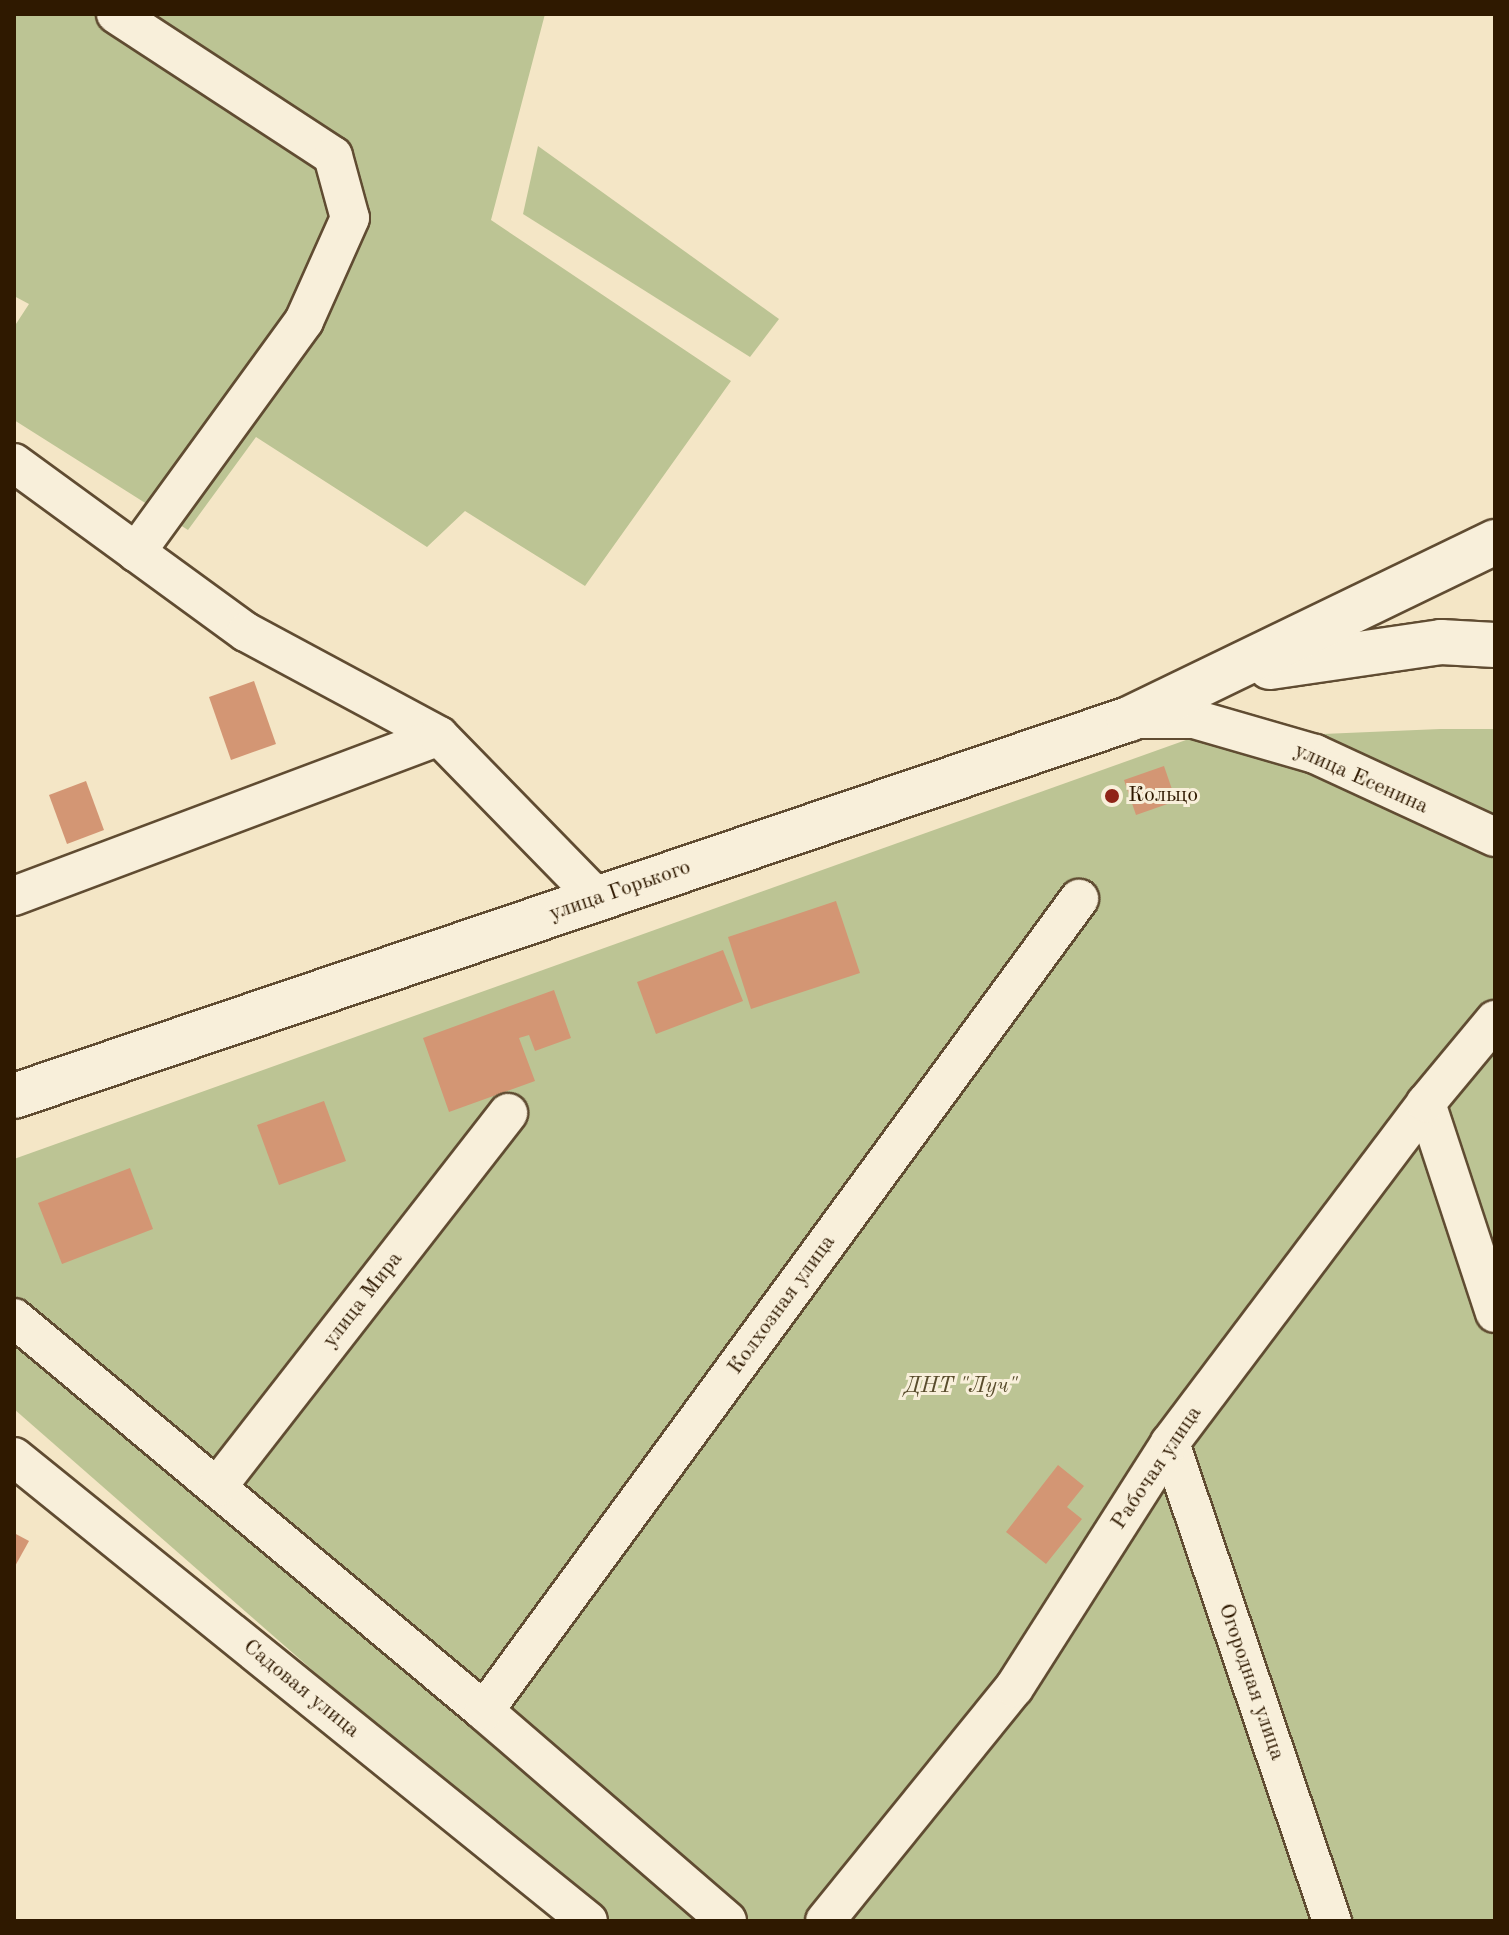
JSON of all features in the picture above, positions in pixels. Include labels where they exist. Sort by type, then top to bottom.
[{"type":"main road","name":"улица Горького","points":[[14,1096],[1129,719],[1495,542]]},
{"type":"main road","points":[[1221,675],[1414,645],[1495,645]]},
{"type":"street","points":[[116,14],[333,156],[350,218],[304,321],[136,552]]},
{"type":"street","points":[[14,463],[246,632],[439,736],[597,898]]},
{"type":"street","name":"улица Есенина","points":[[1129,719],[1194,719],[1315,754],[1495,837]]},
{"type":"street","points":[[14,896],[439,736]]},
{"type":"street","name":"Колхозная улица","points":[[484,1711],[1079,899]]},
{"type":"street","name":"Рабочая улица","points":[[825,1921],[1014,1688],[1170,1443],[1426,1103],[1495,1020]]},
{"type":"street","points":[[1426,1103],[1495,1313]]},
{"type":"street","name":"улица Мира","points":[[217,1487],[508,1113]]},
{"type":"street","points":[[14,1318],[484,1711],[727,1921]]},
{"type":"street","name":"Огородная улица","points":[[1170,1443],[1332,1921]]},
{"type":"street","name":"Садовая улица","points":[[14,1457],[588,1921]]},
{"type":"green space","points":[[14,14],[545,14],[491,220],[731,381],[585,586],[465,511],[427,547],[256,437],[188,530],[14,420],[14,327],[29,304],[14,296]]},
{"type":"green space","points":[[538,146],[779,319],[750,357],[523,214]]},
{"type":"green space","name":"ДНТ \"Луч\"","points":[[1495,729],[1495,1921],[599,1921],[14,1409],[14,1159],[1186,740]]},
{"type":"building","points":[[254,681],[276,744],[231,760],[209,697]]},
{"type":"building","points":[[1164,766],[1176,801],[1136,815],[1124,780]]},
{"type":"building","points":[[86,781],[104,830],[67,844],[49,795]]},
{"type":"building","points":[[836,901],[860,973],[751,1009],[728,937]]},
{"type":"building","points":[[723,950],[743,1001],[656,1034],[637,982]]},
{"type":"building","points":[[554,990],[571,1038],[535,1051],[529,1035],[519,1038],[535,1081],[449,1112],[423,1038]]},
{"type":"building","points":[[324,1101],[346,1161],[279,1185],[257,1125]]},
{"type":"building","points":[[130,1168],[153,1229],[62,1264],[38,1203]]},
{"type":"building","points":[[1058,1465],[1084,1486],[1067,1507],[1082,1519],[1046,1564],[1006,1532]]},
{"type":"building","points":[[14,1533],[29,1541],[14,1568]]},
{"type":"place","name":"Кольцо","points":[[1112,796]]}]
